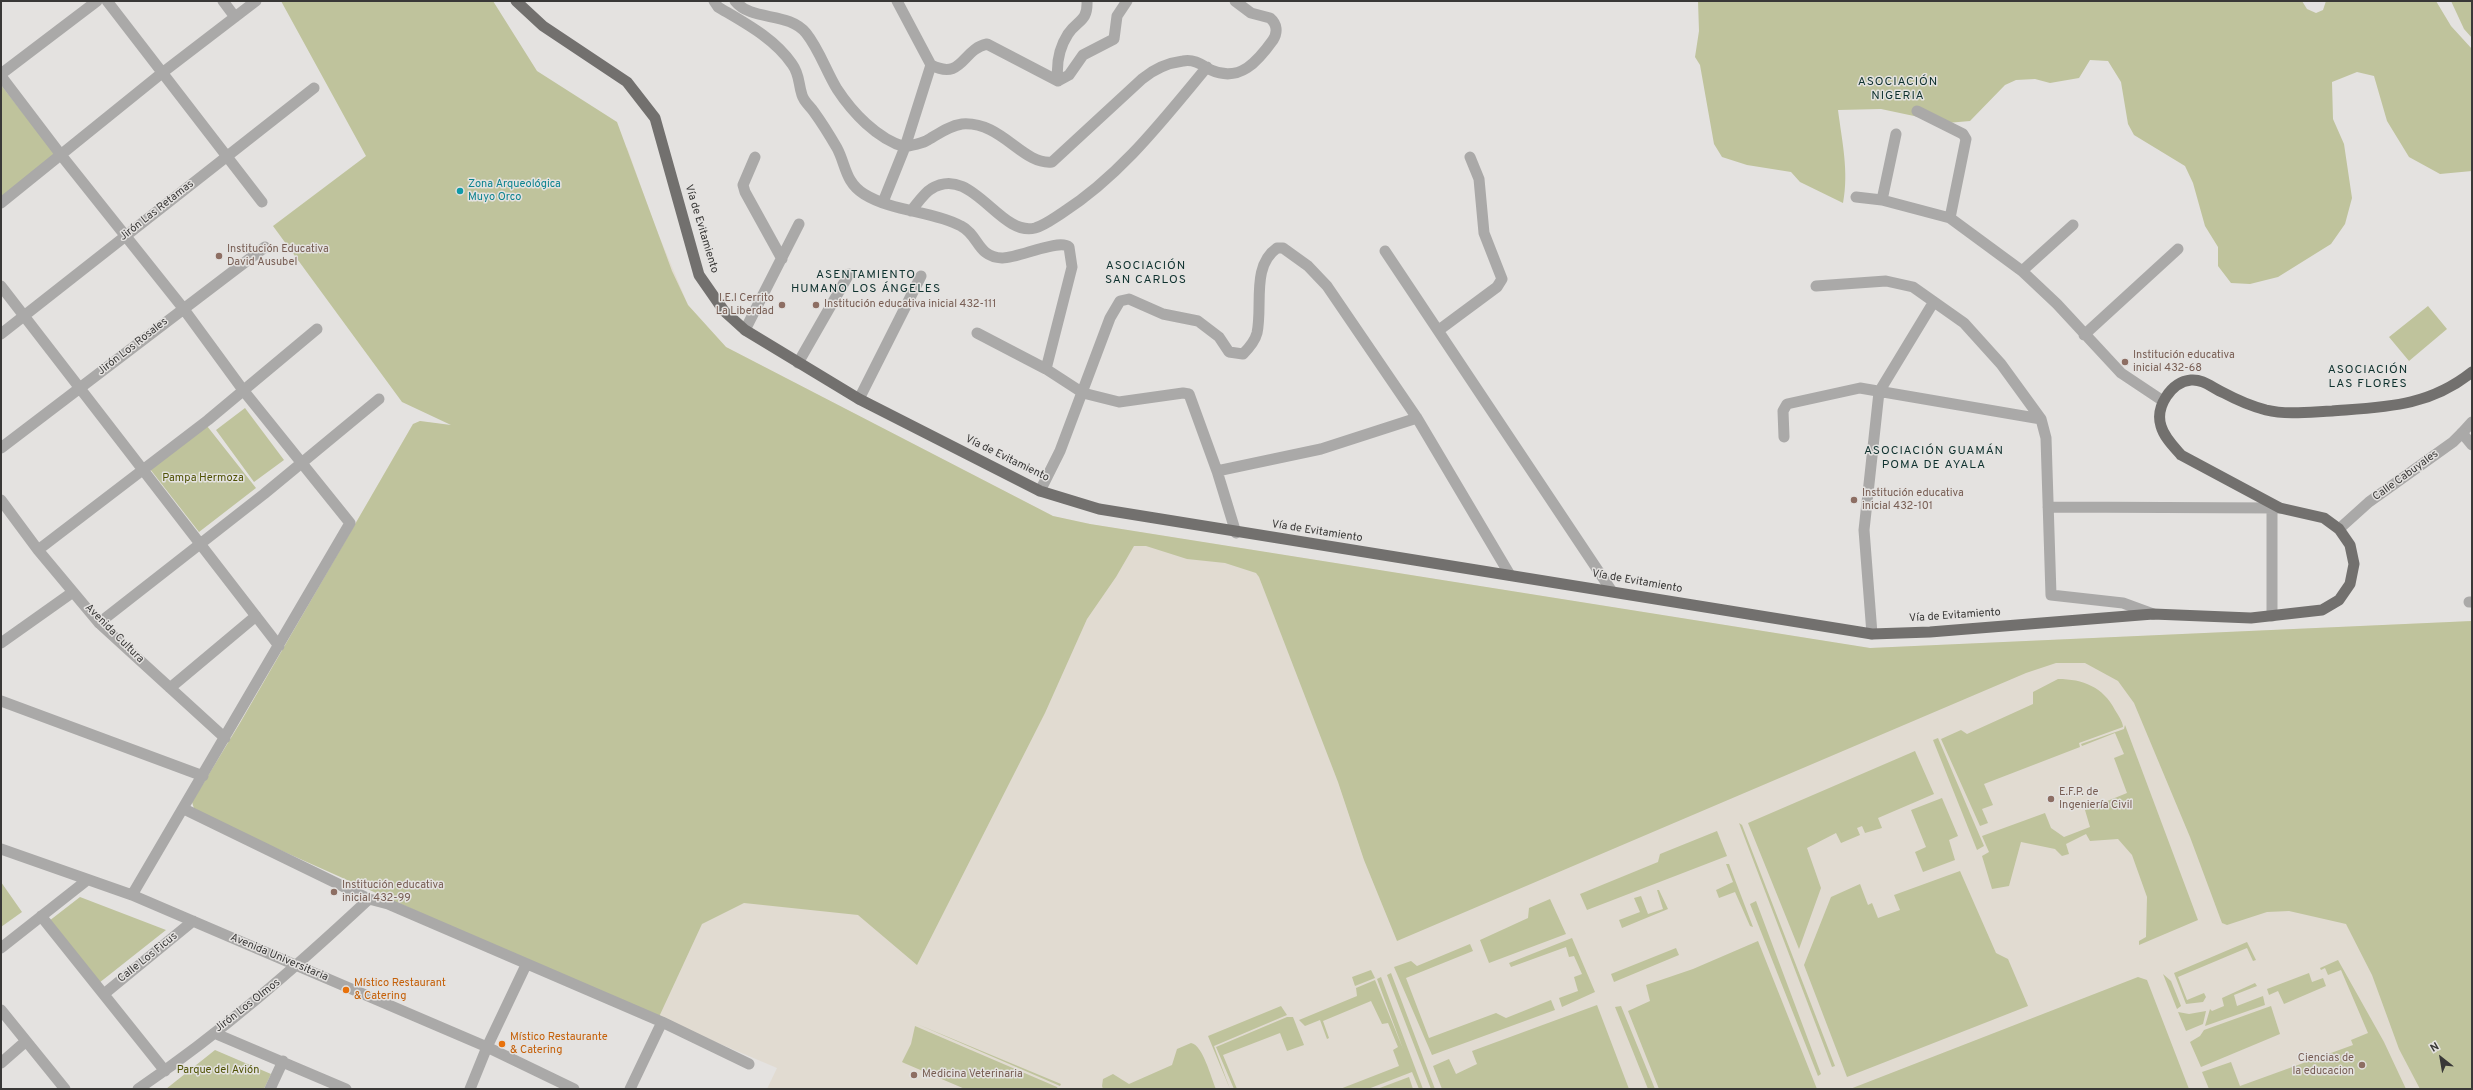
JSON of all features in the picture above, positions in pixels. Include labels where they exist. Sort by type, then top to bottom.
[{"type":"highway","name":"Vía de Evitamiento","points":[[516,1],[543,26],[627,82],[655,118],[699,275],[724,311],[745,330],[859,399],[1040,491],[1099,510],[1236,533],[1611,590],[1727,612],[1872,634],[1930,632],[2153,614],[2250,618],[2272,616],[2322,610],[2339,600],[2350,584],[2354,564],[2350,545],[2339,529],[2324,518],[2276,508],[2182,455],[2170,443],[2160,425],[2160,412],[2170,391],[2189,380],[2201,380],[2222,392],[2267,410],[2294,413],[2394,407],[2430,396],[2459,382],[2472,372]]},
{"type":"street","points":[[97,1],[1,75],[61,155],[183,308],[243,390],[350,523],[132,896]]},
{"type":"street","points":[[107,1],[262,202]]},
{"type":"street","points":[[223,1],[234,17]]},
{"type":"street","points":[[1,203],[162,73],[256,1]]},
{"type":"street","points":[[714,1],[718,7],[777,45],[782,51],[798,74],[802,94],[806,103],[814,111],[838,150],[847,176],[857,189],[883,202],[966,228],[979,248],[994,256],[1011,257],[1061,244],[1069,247],[1072,267],[1046,369]]},
{"type":"street","points":[[735,1],[746,9],[775,16],[805,32],[837,89],[854,111],[884,138],[905,147],[924,142],[948,128],[963,124],[997,132],[1035,161],[1043,163],[1052,162],[1149,73],[1165,65],[1187,60],[1229,74],[1249,68],[1261,58],[1275,36],[1276,27],[1270,18],[1256,15],[1235,1]]},
{"type":"street","points":[[897,1],[930,65],[940,70],[952,70],[978,47],[987,44],[1058,81]]},
{"type":"street","points":[[1058,81],[1057,62],[1063,44],[1069,32],[1085,18],[1088,10],[1087,1]]},
{"type":"street","points":[[1058,81],[1069,75],[1083,55],[1114,39],[1117,16],[1127,1]]},
{"type":"street","points":[[883,202],[905,147],[930,65]]},
{"type":"street","points":[[911,211],[930,189],[951,184],[967,188],[1014,224],[1028,228],[1040,226],[1080,201],[1125,162],[1207,67]]},
{"type":"street","name":"Jirón Las Retamas","points":[[1,334],[314,88]]},
{"type":"street","points":[[1918,111],[1963,134],[1966,139],[1950,218]]},
{"type":"street","points":[[1882,200],[1896,134]]},
{"type":"street","points":[[755,157],[743,185],[745,192],[782,259]]},
{"type":"street","points":[[1439,330],[1497,287],[1502,280],[1484,233],[1479,179],[1470,157]]},
{"type":"street","points":[[1856,197],[1882,200],[1950,218],[2022,271],[2057,304],[2084,335],[2121,373],[2164,401]]},
{"type":"street","points":[[745,330],[799,224]]},
{"type":"street","points":[[2022,271],[2073,224]]},
{"type":"street","name":"Jirón Los Rosales","points":[[1,448],[265,247]]},
{"type":"street","points":[[1040,491],[1060,451],[1110,318],[1120,301],[1129,299],[1163,314],[1198,321],[1219,337],[1229,352],[1243,354],[1257,334],[1261,275],[1270,253],[1276,248],[1282,248],[1296,257],[1318,275],[1418,418],[1510,575]]},
{"type":"street","points":[[2084,335],[2178,249]]},
{"type":"street","points":[[1385,251],[1611,590]]},
{"type":"street","points":[[798,363],[849,274]]},
{"type":"street","points":[[859,399],[921,276]]},
{"type":"street","points":[[1816,286],[1886,281],[1913,287],[1933,303],[1964,324],[2018,385],[2041,419],[2046,438],[2051,595],[2123,603],[2153,614]]},
{"type":"street","points":[[1,286],[279,646]]},
{"type":"street","points":[[1872,634],[1864,530],[1879,392],[1933,303]]},
{"type":"street","points":[[38,550],[243,390],[317,329]]},
{"type":"street","points":[[977,333],[1046,369],[1083,393],[1119,402],[1184,393],[1189,394],[1217,471],[1236,533]]},
{"type":"street","points":[[1784,437],[1783,411],[1787,404],[1860,388],[2041,419]]},
{"type":"street","points":[[99,623],[199,543],[264,494],[300,462],[379,399]]},
{"type":"street","points":[[1217,471],[1321,448],[1418,418]]},
{"type":"street","name":"Calle Cabuyales","points":[[2339,529],[2369,502],[2453,442],[2472,422]]},
{"type":"street","points":[[2462,433],[2472,445]]},
{"type":"street","name":"Avenida Cultura","points":[[1,500],[38,550],[99,623],[225,738]]},
{"type":"street","points":[[2048,507],[2276,508],[2272,616]]},
{"type":"street","points":[[1,644],[73,592]]},
{"type":"street","points":[[170,688],[256,616]]},
{"type":"street","points":[[1,701],[203,776]]},
{"type":"street","points":[[184,809],[369,899],[388,904],[526,965],[662,1022],[749,1064]]},
{"type":"street","name":"Avenida Universitaria","points":[[1,849],[86,881],[132,896],[193,921],[487,1047],[574,1089]]},
{"type":"street","points":[[1,948],[86,881]]},
{"type":"street","name":"Jirón Los Olmos","points":[[138,1089],[165,1071],[298,966],[369,899]]},
{"type":"street","points":[[41,916],[165,1071]]},
{"type":"street","name":"Calle Los Ficus","points":[[104,994],[193,921]]},
{"type":"street","points":[[470,1089],[487,1047],[526,965]]},
{"type":"street","points":[[1,1010],[25,1042],[65,1089]]},
{"type":"street","points":[[630,1089],[662,1022]]},
{"type":"street","points":[[214,1033],[346,1089]]},
{"type":"street","points":[[1,1063],[25,1042]]},
{"type":"street","points":[[270,1089],[283,1061]]},
{"type":"shaded area","points":[[627,147],[655,226],[688,305],[726,347],[1053,516],[1090,524],[1870,648],[2472,621],[2472,1089],[767,1089],[777,1068],[678,1026],[192,802],[240,723],[413,424],[420,421],[453,426]]},
{"type":"green space","points":[[281,1],[493,1],[537,71],[617,122],[672,271],[688,305],[726,347],[1053,516],[1090,524],[1870,648],[2472,621],[2472,1089],[2420,1089],[2399,1049],[2372,975],[2346,924],[2289,911],[2267,912],[2227,925],[2222,923],[2190,837],[2134,703],[2118,681],[2085,663],[2056,663],[2026,673],[1397,941],[1364,860],[1338,782],[1259,577],[1256,573],[1225,563],[1187,559],[1146,546],[1134,546],[1116,577],[1087,619],[1045,713],[917,965],[858,915],[744,903],[702,924],[658,1019],[195,812],[192,802],[240,723],[413,424],[420,421],[451,425],[402,402],[273,226],[366,156]]},
{"type":"green space","points":[[1698,1],[2302,1],[2307,9],[2316,13],[2323,10],[2326,1],[2436,1],[2451,26],[2472,49],[2472,171],[2440,174],[2409,157],[2387,121],[2374,76],[2357,72],[2332,82],[2333,119],[2344,144],[2352,198],[2345,224],[2331,244],[2278,277],[2250,284],[2231,283],[2218,266],[2218,247],[2205,226],[2193,183],[2185,166],[2134,135],[2128,124],[2121,82],[2108,61],[2090,60],[2079,78],[2050,83],[2035,79],[2016,80],[2005,85],[1970,121],[1947,123],[1881,109],[1838,110],[1845,168],[1845,191],[1843,203],[1800,182],[1791,172],[1747,165],[1722,157],[1714,144],[1700,65],[1695,57],[1699,31]]},
{"type":"green space","points":[[2451,1],[2472,1],[2472,38],[2464,29]]},
{"type":"green space","points":[[1,85],[56,155],[1,198]]},
{"type":"green space","points":[[2428,306],[2447,329],[2409,361],[2389,337]]},
{"type":"green space","points":[[245,408],[284,460],[254,482],[216,430]]},
{"type":"green space","name":"Pampa Hermoza","points":[[207,426],[256,488],[199,532],[150,469]]},
{"type":"green space","points":[[2058,679],[2067,679],[2084,683],[2105,695],[2120,718],[2123,727],[2079,743],[2080,747],[1984,784],[1993,805],[1982,809],[1988,823],[1980,826],[1941,739],[1961,730],[1967,734],[2033,704],[2033,692]]},
{"type":"green space","points":[[2125,725],[2198,920],[2139,945],[2139,941],[2146,937],[2147,897],[2132,855],[2118,839],[2090,841],[2086,834],[2066,844],[2069,854],[2062,856],[2055,849],[2021,842],[2009,886],[1992,889],[1982,856],[1989,852],[1982,836],[2045,813],[2051,828],[2064,837],[2090,827],[2085,810],[2127,793],[2114,758],[2124,754],[2115,733],[2082,746],[2081,744],[2124,729]]},
{"type":"green space","points":[[1938,738],[1984,846],[1977,850],[1933,740]]},
{"type":"green space","points":[[1915,751],[1934,794],[1878,818],[1882,828],[1865,833],[1862,826],[1857,828],[1860,835],[1841,843],[1836,833],[1807,848],[1821,888],[1799,949],[1748,823]]},
{"type":"green space","points":[[1942,798],[1958,836],[1949,840],[1955,860],[1923,872],[1915,852],[1926,847],[1911,810]]},
{"type":"green space","points":[[1739,823],[1742,825],[1835,1066],[1832,1067]]},
{"type":"green space","points":[[1717,831],[1727,856],[1587,910],[1580,894],[1658,862],[1660,854]]},
{"type":"green space","points":[[1726,864],[1729,864],[1753,927],[1750,926],[1735,892],[1719,898],[1716,890],[1733,882]]},
{"type":"green space","points":[[1960,871],[1996,953],[2008,959],[2028,1006],[1847,1077],[1804,965],[1831,897],[1860,884],[1868,905],[1872,903],[1878,918],[1900,910],[1894,895]]},
{"type":"green space","points":[[1,882],[22,912],[1,927]]},
{"type":"green space","points":[[1657,890],[1659,890],[1668,909],[1622,928],[1619,920],[1640,912],[1634,898],[1641,896],[1648,914],[1663,909]]},
{"type":"green space","points":[[80,897],[166,930],[99,983],[49,921]]},
{"type":"green space","points":[[1550,899],[1566,934],[1489,963],[1480,940],[1528,918],[1529,908]]},
{"type":"green space","points":[[1756,901],[1821,1074],[1818,1076],[1750,904]]},
{"type":"green space","points":[[1572,938],[1595,992],[1562,1007],[1559,998],[1578,991],[1574,977],[1582,974],[1574,956],[1569,957],[1566,947],[1511,967],[1509,963]]},
{"type":"green space","points":[[1758,941],[1817,1089],[1659,1089],[1628,1011],[1650,1001],[1646,985],[1693,969]]},
{"type":"green space","points":[[2247,942],[2256,960],[2253,961],[2247,948],[2178,977],[2187,1000],[2204,993],[2206,997],[2203,1002],[2186,1004],[2174,973]]},
{"type":"green space","points":[[1470,944],[1473,951],[1406,978],[1429,1038],[1496,1013],[1506,1018],[1551,1000],[1555,1010],[1432,1055],[1394,967],[1411,961],[1417,966]]},
{"type":"green space","points":[[1676,948],[1679,955],[1614,982],[1611,974]]},
{"type":"green space","points":[[2338,960],[2384,1042],[2406,1089],[2209,1089],[2202,1072],[2231,1062],[2240,1086],[2353,1045],[2351,1040],[2368,1033],[2341,970],[2328,975],[2325,968],[2321,970],[2320,968]]},
{"type":"green space","points":[[1371,970],[1375,978],[1355,986],[1352,977]]},
{"type":"green space","points":[[1391,973],[1435,1089],[1431,1089],[1387,975]]},
{"type":"green space","points":[[2309,973],[2312,982],[2323,978],[2326,986],[2284,1004],[2278,991],[2269,995],[2267,989]]},
{"type":"green space","points":[[2163,974],[2171,981],[2181,1006],[2177,1009]]},
{"type":"green space","points":[[1381,977],[1423,1089],[1419,1089],[1412,1072],[1368,1089],[1340,1089],[1399,1066],[1393,1050],[1398,1047],[1388,1023],[1382,1024],[1371,1001],[1323,1021],[1329,1038],[1327,1039],[1320,1020],[1305,1026],[1299,1020],[1357,996],[1356,988],[1375,980],[1403,1049],[1377,979]]},
{"type":"green space","points":[[2138,977],[2147,980],[2189,1089],[1850,1089]]},
{"type":"green space","points":[[2255,983],[2257,986],[2234,995],[2237,1006],[2263,996],[2265,1005],[2205,1026],[2210,1009],[2212,1011],[2224,1006],[2222,998]]},
{"type":"green space","points":[[1597,1005],[1629,1089],[1442,1089],[1433,1066],[1449,1059],[1456,1074],[1477,1064],[1472,1051]]},
{"type":"green space","points":[[1281,1006],[1287,1015],[1214,1046],[1230,1089],[1208,1036]]},
{"type":"green space","points":[[1621,1006],[1655,1089],[1648,1089],[1615,1007]]},
{"type":"green space","points":[[2271,1006],[2280,1034],[2201,1067],[2190,1042],[2200,1036],[2204,1030]]},
{"type":"green space","points":[[2206,1011],[2203,1024],[2186,1031],[2178,1012],[2189,1014]]},
{"type":"green space","points":[[1287,1017],[1293,1017],[1304,1045],[1287,1051],[1280,1033],[1223,1055],[1237,1089],[1234,1089],[1216,1047]]},
{"type":"green space","points":[[917,1024],[1061,1084],[1060,1086]]},
{"type":"green space","points":[[915,1026],[1057,1087],[1058,1089],[965,1089],[904,1063],[902,1062],[911,1044]]},
{"type":"green space","points":[[1191,1043],[1199,1049],[1203,1056],[1216,1089],[1103,1089],[1103,1079],[1113,1074],[1129,1084],[1172,1065],[1177,1049]]},
{"type":"green space","name":"Parque del Avión","points":[[215,1050],[271,1074],[264,1089],[166,1089]]},
{"type":"green space","points":[[1409,1077],[1413,1089],[1377,1089]]},
{"type":"place","name":"Zona Arqueológica Muyo Orco","points":[[460,191]]},
{"type":"place","name":"Institución Educativa David Ausubel","points":[[219,256]]},
{"type":"place","name":"I.E.I Cerrito La Liberdad","points":[[782,305]]},
{"type":"place","name":"Institución educativa inicial 432-111","points":[[816,305]]},
{"type":"place","name":"Institución educativa inicial 432-68","points":[[2125,362]]},
{"type":"place","name":"Institución educativa inicial 432-101","points":[[1854,500]]},
{"type":"place","name":"E.F.P. de Ingeniería Civil","points":[[2051,799]]},
{"type":"place","name":"Institución educativa inicial 432-99","points":[[334,892]]},
{"type":"place","name":"Místico Restaurant & Catering","points":[[346,990]]},
{"type":"place","name":"Místico Restaurante & Catering","points":[[502,1044]]},
{"type":"place","name":"Ciencias de la educacion","points":[[2362,1065]]},
{"type":"place","name":"Medicina Veterinaria","points":[[914,1075]]},
{"type":"district","name":"ASOCIACIÓN NIGERIA","points":[[1898,90]]},
{"type":"district","name":"ASOCIACIÓN SAN CARLOS","points":[[1146,274]]},
{"type":"district","name":"ASENTAMIENTO HUMANO LOS ÁNGELES","points":[[866,283]]},
{"type":"district","name":"ASOCIACIÓN LAS FLORES","points":[[2368,378]]},
{"type":"district","name":"ASOCIACIÓN GUAMÁN POMA DE AYALA","points":[[1934,459]]}]
